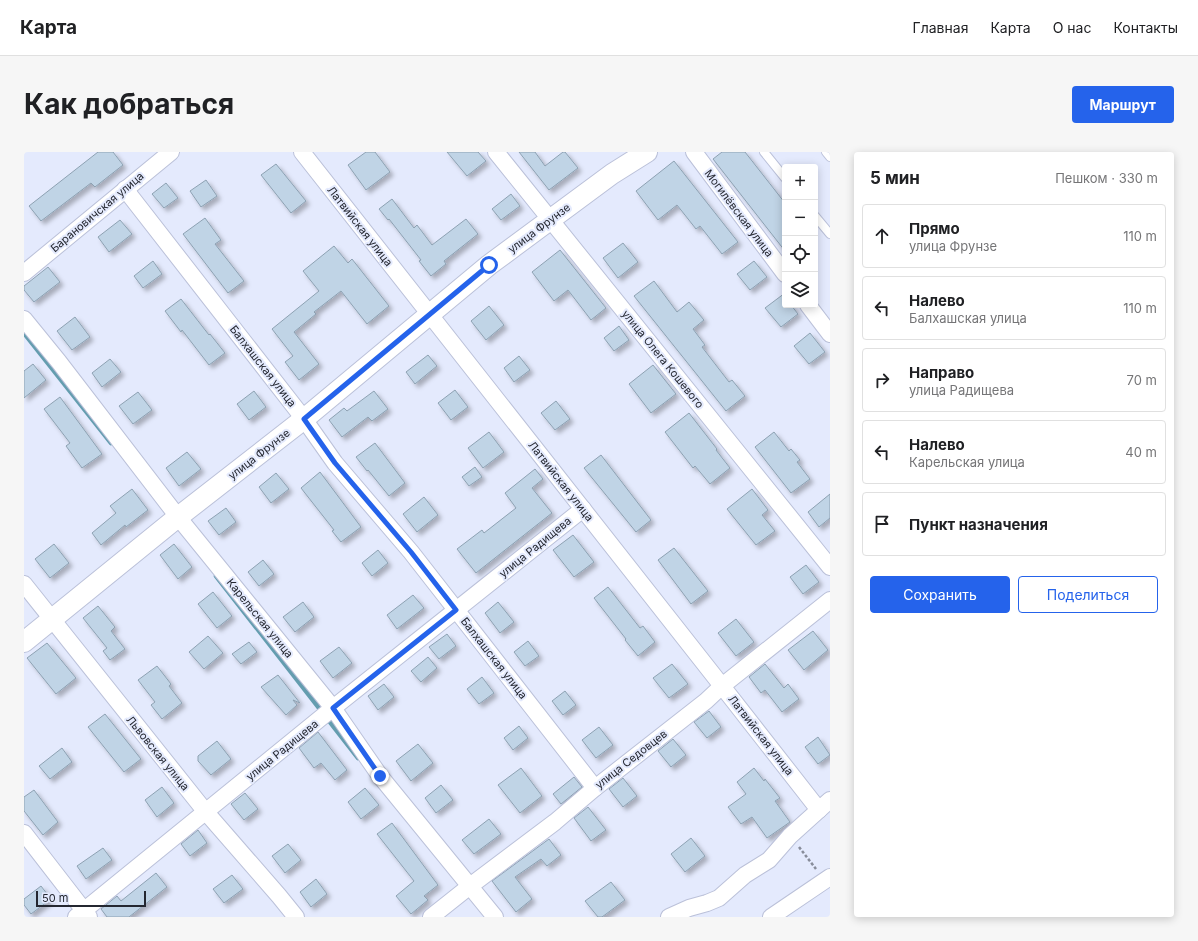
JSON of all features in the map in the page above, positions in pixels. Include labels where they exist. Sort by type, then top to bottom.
[{"type":"street","name":"Барановичская улица","points":[[24,273],[171,152]]},
{"type":"street","name":"Латвийская улица","points":[[302,152],[722,686],[824,805]]},
{"type":"street","name":"улица Олега Кошевого","points":[[496,152],[830,567]]},
{"type":"street","name":"улица Фрунзе","points":[[24,642],[178,517],[304,419],[428,314],[489,265],[612,174],[647,152]]},
{"type":"street","name":"Могилёвская улица","points":[[694,152],[784,272]]},
{"type":"street","name":"Балхашская улица","points":[[125,189],[304,419],[335,463],[411,552],[595,788]]},
{"type":"street","points":[[810,308],[830,334]]},
{"type":"street","name":"Карельская улица","points":[[24,319],[59,362],[178,517],[333,708],[380,776],[495,917]]},
{"type":"street","name":"улица Радищева","points":[[83,915],[205,812],[333,708],[583,509]]},
{"type":"street","name":"Львовская улица","points":[[24,584],[51,620],[205,812],[296,917]]},
{"type":"street","name":"улица Седовцев","points":[[431,917],[555,822],[595,788],[706,701],[722,686],[830,600]]},
{"type":"street","points":[[669,917],[689,908],[719,898],[745,875],[769,860],[790,836],[824,805]]},
{"type":"street","points":[[24,833],[83,915]]},
{"type":"street","points":[[771,917],[830,877]]},
{"type":"lane","points":[[764,152],[782,174]]},
{"type":"lane","points":[[826,152],[830,157]]},
{"type":"lane","points":[[818,220],[830,234]]},
{"type":"path","points":[[798,845],[816,869]]},
{"type":"building","points":[[98,152],[113,152],[123,165],[95,187],[91,183],[41,221],[29,206]]},
{"type":"building","points":[[366,152],[375,152],[390,172],[366,190],[348,165]]},
{"type":"building","points":[[447,152],[478,152],[486,161],[467,176]]},
{"type":"building","points":[[519,152],[535,152],[545,166],[565,152],[578,168],[549,190]]},
{"type":"building","points":[[722,152],[745,152],[782,199],[782,247],[713,159]]},
{"type":"building","points":[[674,161],[738,242],[722,254],[700,226],[696,229],[677,205],[658,220],[636,191]]},
{"type":"building","points":[[276,164],[306,201],[291,213],[261,175]]},
{"type":"building","points":[[206,180],[217,196],[201,207],[190,191]]},
{"type":"building","points":[[166,183],[178,198],[164,208],[152,194]]},
{"type":"building","points":[[511,194],[520,206],[501,220],[492,209]]},
{"type":"building","points":[[392,199],[414,228],[417,225],[432,245],[466,219],[478,234],[444,261],[446,264],[431,276],[419,261],[421,260],[389,219],[388,220],[379,209]]},
{"type":"building","points":[[205,218],[221,240],[215,244],[244,281],[228,293],[183,234]]},
{"type":"building","points":[[120,220],[132,234],[109,252],[98,237]]},
{"type":"building","points":[[623,243],[638,262],[618,278],[603,258]]},
{"type":"building","points":[[334,246],[348,263],[352,259],[389,306],[367,324],[341,291],[314,312],[316,314],[294,332],[319,364],[299,380],[285,362],[293,356],[272,329],[319,291],[303,271]]},
{"type":"building","points":[[560,250],[606,308],[591,320],[568,290],[554,301],[532,272]]},
{"type":"building","points":[[153,261],[162,274],[143,288],[134,276]]},
{"type":"building","points":[[754,261],[767,277],[750,290],[737,274]]},
{"type":"building","points":[[48,267],[60,282],[34,302],[24,290],[24,286]]},
{"type":"building","points":[[654,281],[677,312],[689,302],[704,320],[693,329],[705,345],[702,347],[729,382],[732,380],[745,396],[726,411],[634,296]]},
{"type":"building","points":[[782,295],[782,308],[793,308],[798,314],[781,327],[765,308]]},
{"type":"building","points":[[181,299],[225,353],[209,365],[165,311]]},
{"type":"building","points":[[489,306],[504,325],[486,340],[471,321]]},
{"type":"building","points":[[75,317],[90,337],[72,350],[57,331]]},
{"type":"building","points":[[619,326],[629,340],[614,351],[604,338]]},
{"type":"building","points":[[810,333],[825,352],[809,364],[794,346]]},
{"type":"building","points":[[428,355],[437,366],[415,384],[406,372]]},
{"type":"building","points":[[519,356],[530,370],[514,382],[504,368]]},
{"type":"building","points":[[110,359],[121,372],[102,387],[92,373]]},
{"type":"building","points":[[33,364],[46,380],[24,398],[24,371]]},
{"type":"building","points":[[653,365],[676,394],[651,413],[629,384]]},
{"type":"building","points":[[455,390],[468,407],[451,420],[438,403]]},
{"type":"building","points":[[254,391],[266,407],[249,420],[237,404]]},
{"type":"building","points":[[374,391],[388,409],[372,421],[368,417],[342,437],[329,420],[344,408],[347,411]]},
{"type":"building","points":[[138,392],[152,410],[133,424],[119,406]]},
{"type":"building","points":[[60,397],[102,454],[82,468],[66,446],[70,443],[44,409]]},
{"type":"building","points":[[556,401],[570,419],[555,430],[541,413]]},
{"type":"building","points":[[689,413],[730,468],[710,484],[695,466],[693,468],[665,432]]},
{"type":"building","points":[[489,432],[504,452],[483,468],[468,448]]},
{"type":"building","points":[[774,432],[789,451],[791,449],[800,460],[797,462],[810,479],[791,493],[755,447]]},
{"type":"building","points":[[375,443],[405,483],[389,496],[356,457]]},
{"type":"building","points":[[187,452],[201,469],[179,486],[166,468]]},
{"type":"building","points":[[601,455],[651,520],[636,532],[584,468]]},
{"type":"building","points":[[475,467],[482,477],[469,486],[462,477]]},
{"type":"building","points":[[535,469],[543,479],[532,488],[552,513],[476,573],[457,549],[482,530],[484,533],[516,508],[505,493]]},
{"type":"building","points":[[320,472],[361,527],[341,542],[332,531],[334,530],[301,488]]},
{"type":"building","points":[[276,473],[289,489],[271,503],[259,487]]},
{"type":"building","points":[[132,489],[148,510],[126,527],[125,525],[101,545],[92,533],[116,513],[110,506]]},
{"type":"building","points":[[752,489],[768,510],[762,515],[775,531],[756,545],[727,509]]},
{"type":"building","points":[[830,494],[830,518],[819,527],[808,512]]},
{"type":"building","points":[[424,497],[438,515],[417,532],[403,514]]},
{"type":"building","points":[[226,508],[236,522],[219,535],[208,521]]},
{"type":"building","points":[[573,535],[594,562],[574,577],[553,550]]},
{"type":"building","points":[[54,544],[69,563],[50,578],[35,559]]},
{"type":"building","points":[[174,544],[192,567],[178,579],[160,555]]},
{"type":"building","points":[[674,548],[708,591],[691,604],[658,560]]},
{"type":"building","points":[[378,550],[388,563],[372,576],[362,563]]},
{"type":"building","points":[[263,560],[274,574],[259,586],[248,572]]},
{"type":"building","points":[[806,565],[819,582],[803,594],[790,577]]},
{"type":"building","points":[[608,587],[640,628],[643,626],[655,642],[638,656],[594,598]]},
{"type":"building","points":[[213,592],[232,616],[217,628],[198,604]]},
{"type":"building","points":[[413,595],[424,608],[397,629],[387,615]]},
{"type":"building","points":[[303,602],[314,617],[295,632],[283,617]]},
{"type":"building","points":[[498,602],[514,622],[500,633],[485,613]]},
{"type":"building","points":[[98,606],[115,627],[111,631],[125,649],[110,660],[103,651],[107,648],[83,618]]},
{"type":"building","points":[[736,619],[754,642],[736,656],[718,633]]},
{"type":"building","points":[[813,631],[828,650],[804,670],[788,650]]},
{"type":"building","points":[[447,634],[456,646],[439,659],[429,647]]},
{"type":"building","points":[[208,636],[223,653],[204,669],[189,652]]},
{"type":"building","points":[[528,641],[539,656],[525,666],[514,652]]},
{"type":"building","points":[[249,642],[257,652],[241,664],[232,654]]},
{"type":"building","points":[[47,643],[76,678],[56,694],[27,658]]},
{"type":"building","points":[[339,647],[352,663],[333,678],[320,661]]},
{"type":"building","points":[[428,657],[437,668],[421,682],[411,671]]},
{"type":"building","points":[[672,664],[688,684],[669,698],[653,678]]},
{"type":"building","points":[[765,664],[784,688],[788,684],[799,699],[782,712],[765,690],[761,693],[749,677]]},
{"type":"building","points":[[157,666],[171,684],[169,686],[182,703],[162,719],[151,705],[155,702],[138,680]]},
{"type":"building","points":[[278,675],[300,703],[293,700],[297,705],[286,715],[261,687]]},
{"type":"building","points":[[482,677],[494,693],[479,704],[467,689]]},
{"type":"building","points":[[384,684],[394,697],[378,710],[368,696]]},
{"type":"building","points":[[565,691],[576,705],[563,715],[552,701]]},
{"type":"building","points":[[709,711],[721,727],[707,738],[694,722]]},
{"type":"building","points":[[105,714],[141,759],[124,772],[88,727]]},
{"type":"building","points":[[519,726],[528,738],[513,750],[504,738]]},
{"type":"building","points":[[599,727],[613,745],[596,758],[582,740]]},
{"type":"building","points":[[318,732],[347,770],[335,780],[321,763],[314,768],[299,748]]},
{"type":"building","points":[[818,737],[830,755],[818,764],[805,747]]},
{"type":"building","points":[[673,739],[686,755],[671,767],[658,751]]},
{"type":"building","points":[[217,741],[231,759],[211,775],[198,761],[198,756]]},
{"type":"building","points":[[418,744],[433,763],[411,781],[396,761]]},
{"type":"building","points":[[62,748],[72,762],[50,779],[39,766]]},
{"type":"building","points":[[521,768],[542,796],[520,813],[498,785]]},
{"type":"building","points":[[754,768],[780,798],[775,801],[790,822],[767,838],[752,817],[741,824],[728,807],[746,794],[737,782]]},
{"type":"building","points":[[574,777],[582,787],[561,804],[553,794]]},
{"type":"building","points":[[623,778],[637,796],[623,807],[609,789]]},
{"type":"building","points":[[441,785],[453,800],[436,813],[425,798]]},
{"type":"building","points":[[162,787],[174,803],[157,817],[145,800]]},
{"type":"building","points":[[365,788],[379,805],[361,819],[348,802]]},
{"type":"building","points":[[34,790],[58,822],[43,835],[24,811],[24,797]]},
{"type":"building","points":[[245,793],[258,809],[244,820],[231,804]]},
{"type":"building","points":[[588,807],[606,830],[591,841],[574,818]]},
{"type":"building","points":[[489,819],[501,834],[474,854],[462,840]]},
{"type":"building","points":[[392,823],[438,885],[424,896],[428,900],[411,914],[396,896],[414,881],[377,834]]},
{"type":"building","points":[[198,830],[207,843],[190,856],[181,844]]},
{"type":"building","points":[[691,838],[705,856],[685,872],[671,854]]},
{"type":"building","points":[[549,839],[561,855],[547,866],[541,859],[515,877],[532,899],[516,912],[492,881]]},
{"type":"building","points":[[288,844],[301,860],[285,873],[272,856]]},
{"type":"building","points":[[103,848],[112,860],[86,879],[77,866]]},
{"type":"building","points":[[156,873],[167,887],[129,917],[107,917],[101,909],[117,896],[121,901]]},
{"type":"building","points":[[232,875],[243,889],[224,903],[213,889]]},
{"type":"building","points":[[316,879],[327,894],[311,907],[300,892]]},
{"type":"building","points":[[611,882],[625,900],[602,917],[598,917],[585,901]]},
{"type":"building","points":[[41,886],[51,899],[31,914],[24,905],[24,899]]},
{"type":"waterway","points":[[24,333],[111,443]]},
{"type":"waterway","points":[[216,576],[358,758]]},
{"type":"route","points":[[380,776],[333,708],[456,610],[411,552],[335,463],[304,419],[428,314],[489,265]]}]
